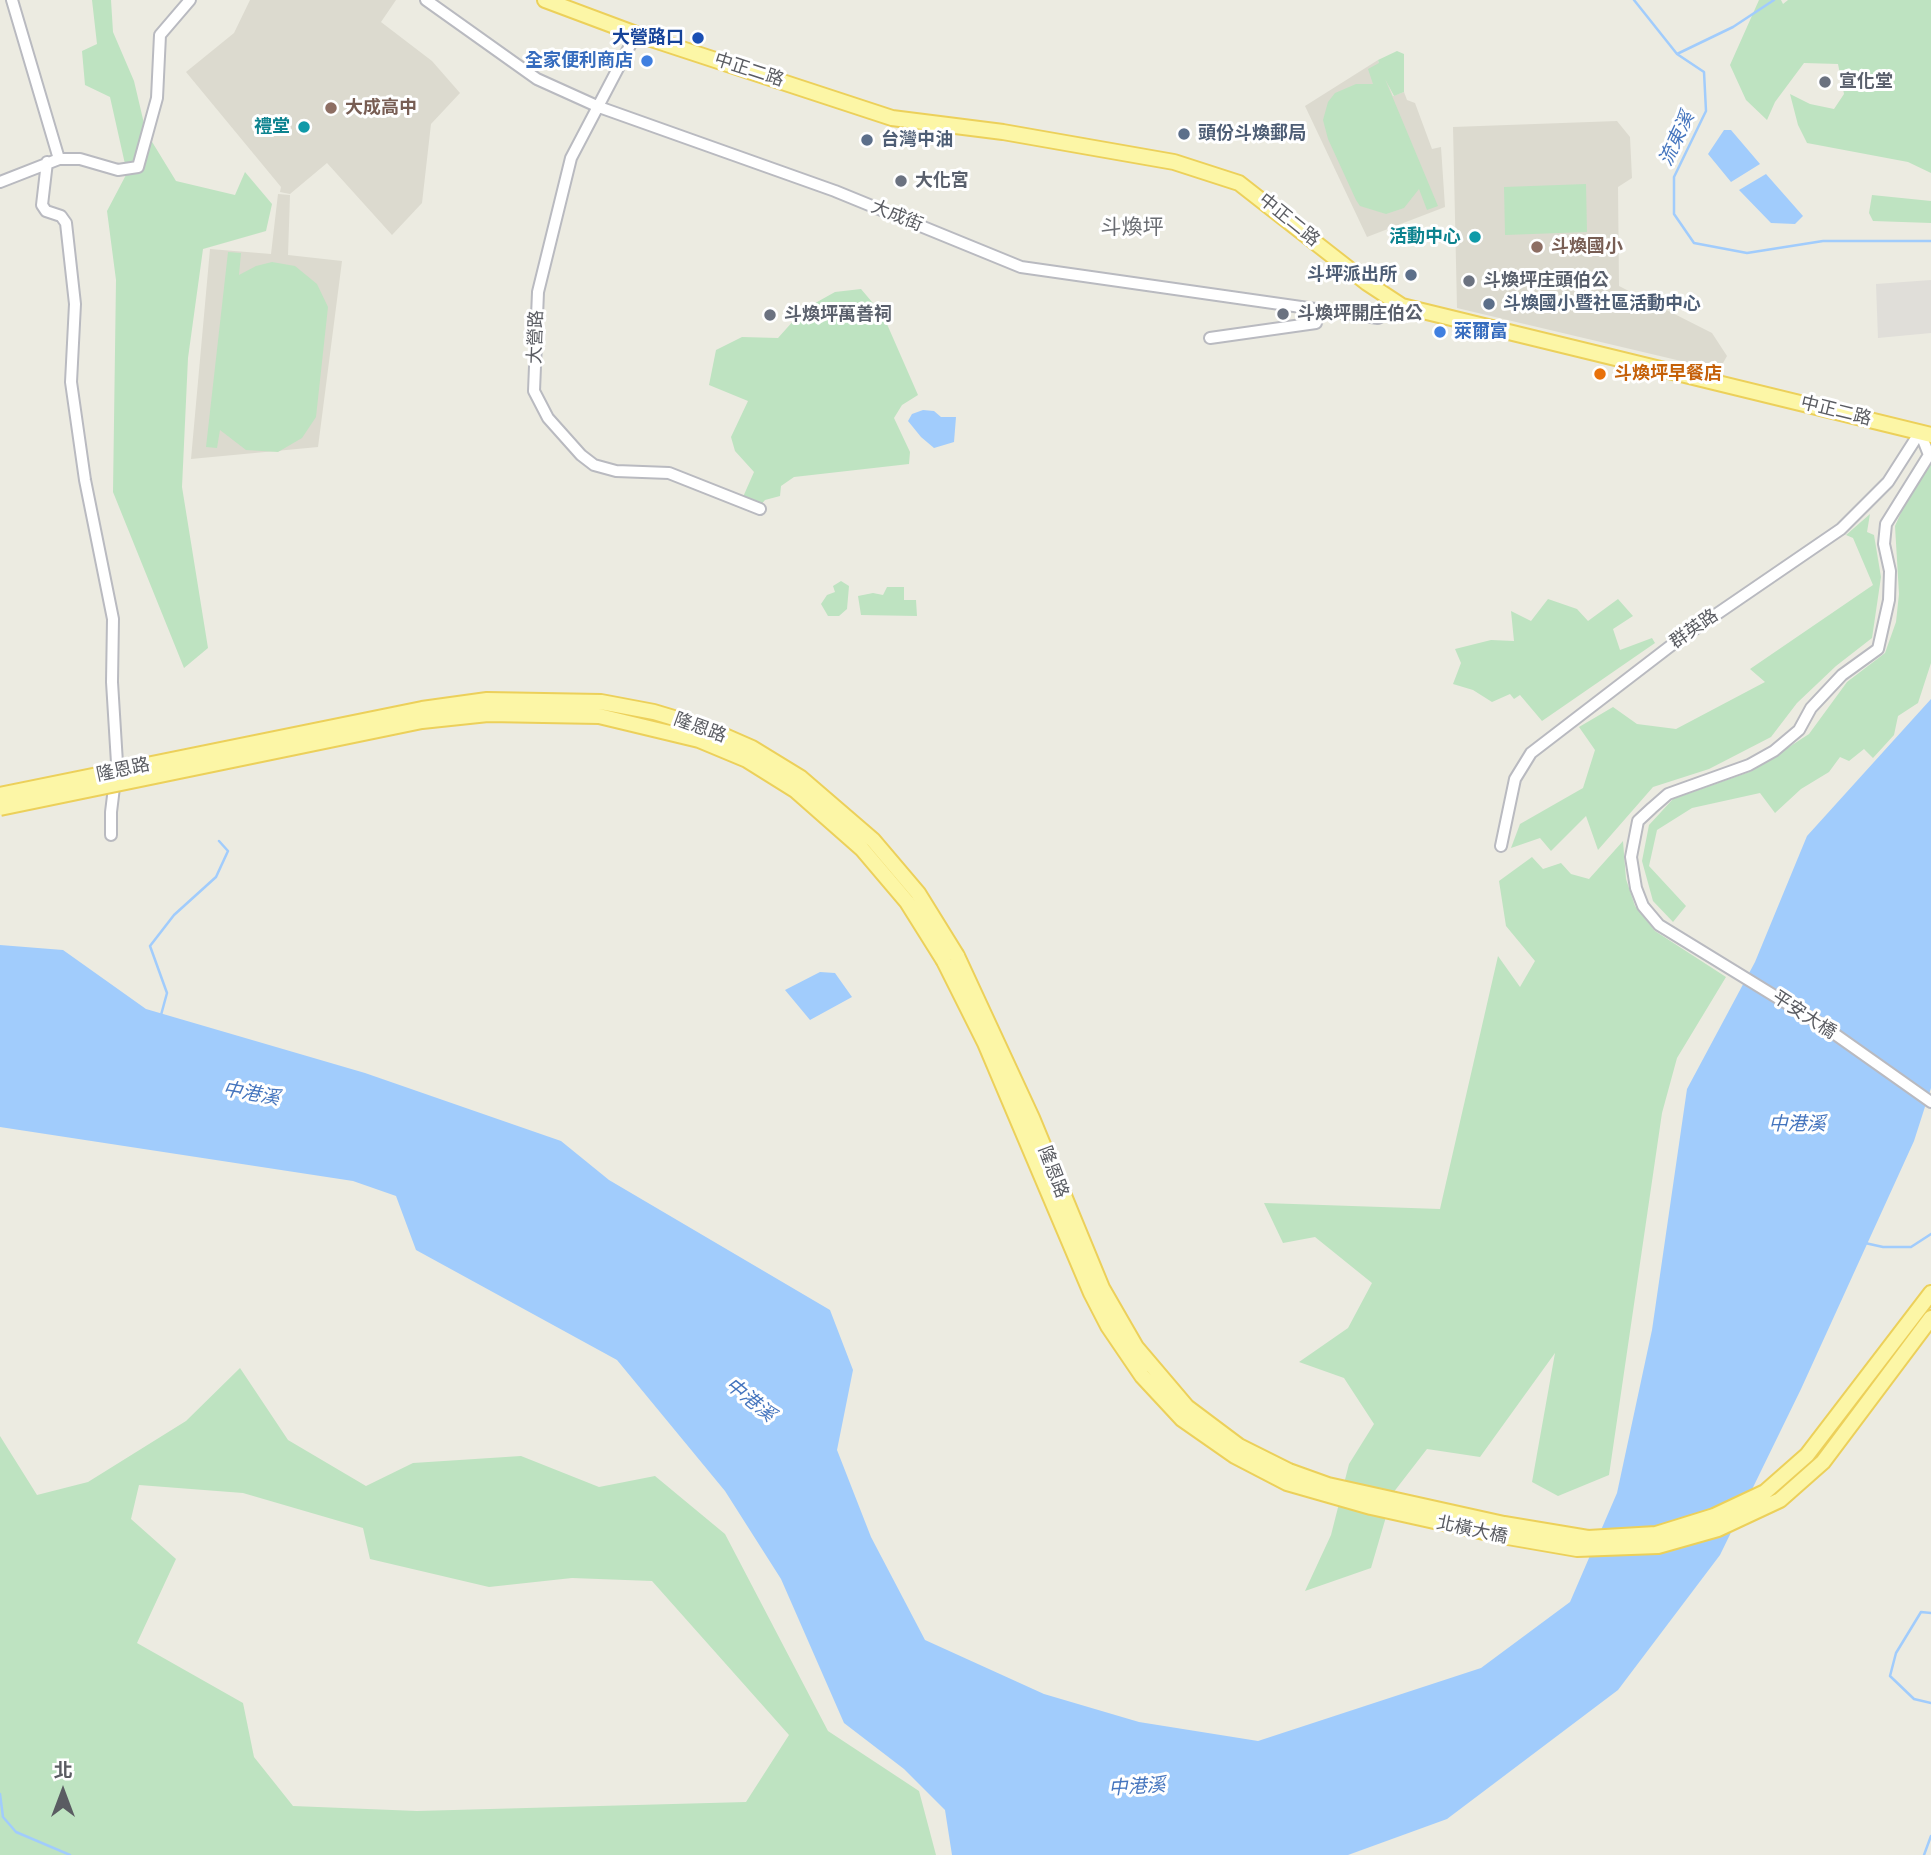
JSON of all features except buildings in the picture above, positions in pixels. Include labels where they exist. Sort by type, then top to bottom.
[{"type":"main road","name":"中正二路","points":[[545,0],[636,34],[892,118],[1003,132],[1174,162],[1239,183],[1367,283],[1402,306],[1926,433]]},
{"type":"main road","name":"隆恩路","points":[[0,795],[344,722],[487,700],[601,702],[654,712],[704,727],[752,748],[801,778],[873,840],[918,893],[950,959],[1096,1291]]},
{"type":"main road","name":"隆恩路","points":[[0,808],[422,721],[488,714],[599,716],[699,740],[747,760],[795,790],[862,849],[950,959]]},
{"type":"main road","name":"北橫大橋","points":[[1096,1291],[1108,1326],[1142,1376],[1182,1419],[1235,1456],[1287,1483],[1371,1507],[1502,1536],[1577,1549],[1658,1546],[1718,1530],[1780,1500],[1823,1462],[1873,1382]]},
{"type":"main road","points":[[1873,1382],[1931,1293]]},
{"type":"main road","points":[[1873,1382],[1931,1318]]},
{"type":"street","points":[[12,0],[59,159]]},
{"type":"street","points":[[0,182],[59,159],[80,159],[118,170],[138,167],[157,98],[160,35],[190,0]]},
{"type":"street","name":"大成街","points":[[426,0],[537,79],[599,107],[835,191],[1021,267],[1378,318],[1402,306]]},
{"type":"street","name":"大營路","points":[[636,34],[571,158],[538,292],[534,391],[548,418],[581,455],[594,465],[616,471],[669,473],[760,509]]},
{"type":"street","points":[[47,162],[42,205],[46,211],[61,216],[66,223],[75,304],[71,382],[85,480],[113,619],[112,681],[117,763],[110,811],[111,835]]},
{"type":"street","points":[[1210,338],[1316,323]]},
{"type":"street","name":"群英路","points":[[1501,846],[1515,779],[1531,753],[1673,643],[1842,529],[1888,482],[1926,433]]},
{"type":"street","name":"平安大橋","points":[[1926,433],[1928,455],[1886,524],[1884,544],[1890,571],[1889,600],[1878,649],[1842,675],[1811,708],[1799,730],[1774,751],[1749,765],[1668,794],[1638,821],[1631,857],[1636,888],[1643,906],[1659,925],[1822,1025],[1931,1102]]},
{"type":"shaded area","name":"大成高中","points":[[250,0],[396,0],[381,22],[432,61],[460,93],[431,124],[422,203],[392,235],[327,163],[290,194],[280,192],[281,187],[186,72],[234,33]]},
{"type":"shaded area","points":[[1378,60],[1393,96],[1404,92],[1407,100],[1415,103],[1432,149],[1441,147],[1445,207],[1367,237],[1305,106]]},
{"type":"shaded area","name":"斗煥國小","points":[[1617,121],[1630,137],[1632,178],[1618,187],[1619,286],[1712,333],[1727,356],[1719,370],[1457,308],[1453,127]]},
{"type":"shaded area","points":[[278,194],[290,195],[288,255],[342,261],[318,447],[191,459],[210,249],[271,254]]},
{"type":"shaded area","points":[[1931,280],[1931,333],[1878,338],[1876,284]]},
{"type":"green space","points":[[92,0],[111,0],[113,32],[134,81],[146,132],[176,181],[235,195],[245,172],[272,204],[266,231],[203,249],[188,358],[182,487],[208,648],[184,668],[113,492],[116,280],[107,211],[127,173],[110,97],[85,85],[82,51],[97,44]]},
{"type":"green space","points":[[1759,0],[1781,0],[1783,4],[1788,0],[1931,0],[1931,173],[1908,162],[1807,143],[1798,125],[1790,94],[1810,104],[1834,109],[1844,94],[1838,64],[1804,63],[1775,102],[1767,120],[1746,100],[1730,65]]},
{"type":"green space","points":[[1397,51],[1404,54],[1404,92],[1394,96],[1385,79],[1438,206],[1427,210],[1419,189],[1404,208],[1386,214],[1360,206],[1328,139],[1323,120],[1328,102],[1335,93],[1356,84],[1373,84],[1368,69],[1379,63],[1378,60]]},
{"type":"green space","points":[[1586,184],[1587,232],[1505,235],[1504,187]]},
{"type":"green space","points":[[1872,195],[1931,201],[1931,223],[1873,221],[1869,213]]},
{"type":"green space","points":[[228,252],[241,253],[239,275],[256,266],[272,262],[295,266],[317,284],[328,307],[316,417],[302,438],[278,452],[246,450],[220,430],[217,448],[206,447]]},
{"type":"green space","points":[[861,289],[883,315],[918,395],[902,405],[894,418],[910,452],[909,464],[794,477],[781,486],[780,496],[765,500],[760,506],[743,497],[754,472],[735,451],[731,437],[748,401],[709,385],[716,350],[742,337],[778,338],[803,310],[835,292]]},
{"type":"green space","points":[[1931,462],[1931,663],[1918,703],[1898,716],[1894,735],[1873,758],[1864,749],[1849,761],[1840,757],[1829,772],[1801,789],[1775,813],[1760,793],[1692,808],[1657,830],[1649,866],[1686,906],[1673,922],[1653,901],[1642,861],[1649,825],[1673,799],[1752,771],[1809,734],[1847,682],[1885,653],[1896,622],[1899,594],[1895,526],[1907,499]]},
{"type":"green space","points":[[1870,514],[1867,532],[1874,535],[1881,577],[1872,638],[1836,666],[1797,703],[1771,737],[1709,769],[1653,787],[1598,850],[1586,816],[1551,851],[1540,838],[1511,848],[1520,824],[1583,788],[1595,750],[1579,727],[1613,707],[1637,724],[1676,729],[1765,682],[1750,669],[1873,585],[1853,538],[1846,535]]},
{"type":"green space","points":[[841,581],[849,586],[847,609],[839,616],[828,616],[821,604],[827,595],[835,592],[833,586]]},
{"type":"green space","points":[[887,587],[904,587],[904,600],[916,600],[917,616],[861,615],[858,596],[873,593],[883,595]]},
{"type":"green space","points":[[1548,599],[1577,609],[1588,621],[1618,599],[1633,616],[1613,629],[1620,650],[1652,638],[1655,643],[1542,721],[1520,695],[1514,699],[1510,694],[1492,702],[1473,690],[1453,684],[1461,663],[1455,649],[1491,640],[1514,641],[1511,611],[1531,621]]},
{"type":"green space","points":[[1623,841],[1626,879],[1635,906],[1655,931],[1726,977],[1677,1058],[1662,1113],[1609,1475],[1558,1496],[1532,1482],[1555,1353],[1480,1457],[1427,1449],[1393,1493],[1371,1568],[1305,1591],[1331,1535],[1349,1464],[1374,1424],[1344,1378],[1299,1362],[1348,1328],[1372,1283],[1315,1237],[1283,1243],[1264,1203],[1440,1209],[1498,956],[1520,987],[1535,961],[1506,926],[1499,881],[1532,857],[1543,869],[1561,863],[1571,874],[1589,879]]},
{"type":"green space","points":[[240,1368],[288,1440],[366,1486],[413,1463],[521,1456],[599,1487],[655,1476],[725,1534],[828,1731],[919,1791],[936,1855],[0,1855],[0,1436],[37,1495],[88,1482],[186,1421]],"holes":[[[139,1485],[243,1493],[363,1528],[370,1559],[489,1587],[572,1578],[652,1581],[789,1735],[746,1802],[417,1811],[293,1806],[254,1757],[243,1703],[137,1643],[176,1559],[131,1519]]]},
{"type":"water","points":[[1724,130],[1731,130],[1760,164],[1731,182],[1708,154]]},
{"type":"water","points":[[1766,174],[1803,216],[1795,224],[1771,223],[1739,190]]},
{"type":"water","points":[[923,410],[934,411],[941,417],[956,417],[954,442],[934,448],[921,437],[908,421],[912,414]]},
{"type":"water","name":"中港溪","points":[[1931,699],[1931,1088],[1914,1141],[1801,1389],[1720,1555],[1618,1690],[1447,1819],[1348,1855],[952,1855],[945,1810],[904,1769],[844,1723],[781,1579],[725,1491],[617,1360],[416,1250],[396,1196],[353,1181],[0,1127],[0,945],[63,950],[146,1009],[365,1073],[561,1141],[609,1180],[830,1310],[853,1370],[837,1450],[871,1537],[925,1640],[1044,1694],[1139,1722],[1258,1741],[1481,1668],[1570,1602],[1617,1493],[1652,1330],[1687,1089],[1755,962],[1807,836]]},
{"type":"water","points":[[820,972],[835,973],[852,997],[810,1020],[785,990]]},
{"type":"waterway","name":"流東溪","points":[[1634,0],[1677,54],[1704,72],[1706,111],[1674,177],[1674,214],[1694,243],[1747,253],[1823,241],[1931,241]]},
{"type":"waterway","points":[[1677,54],[1733,27],[1774,0]]},
{"type":"waterway","points":[[161,1015],[167,993],[150,946],[174,915],[216,877],[228,851],[219,841]]},
{"type":"waterway","points":[[1865,1243],[1883,1247],[1911,1247],[1931,1234]]},
{"type":"waterway","points":[[1931,1613],[1921,1612],[1896,1653],[1890,1676],[1914,1699],[1931,1703]]},
{"type":"waterway","points":[[0,1794],[3,1817],[16,1832],[70,1855]]},
{"type":"waterway","points":[[1924,1855],[1931,1836]]},
{"type":"place","name":"大營路口","points":[[698,38]]},
{"type":"place","name":"全家便利商店","points":[[647,61]]},
{"type":"place","name":"宣化堂","points":[[1825,82]]},
{"type":"place","name":"大成高中","points":[[331,108]]},
{"type":"place","name":"禮堂","points":[[304,127]]},
{"type":"place","name":"頭份斗煥郵局","points":[[1184,134]]},
{"type":"place","name":"台灣中油","points":[[867,140]]},
{"type":"place","name":"大化宮","points":[[901,181]]},
{"type":"place","name":"活動中心","points":[[1475,237]]},
{"type":"place","name":"斗煥國小","points":[[1537,247]]},
{"type":"place","name":"斗坪派出所","points":[[1411,275]]},
{"type":"place","name":"斗煥坪庄頭伯公","points":[[1469,281]]},
{"type":"place","name":"斗煥國小暨社區活動中心","points":[[1489,304]]},
{"type":"place","name":"斗煥坪開庄伯公","points":[[1283,314]]},
{"type":"place","name":"斗煥坪萬善祠","points":[[770,315]]},
{"type":"place","name":"萊爾富","points":[[1440,332]]},
{"type":"place","name":"斗煥坪早餐店","points":[[1600,374]]},
{"type":"district","name":"斗煥坪","points":[[1132,228]]}]
